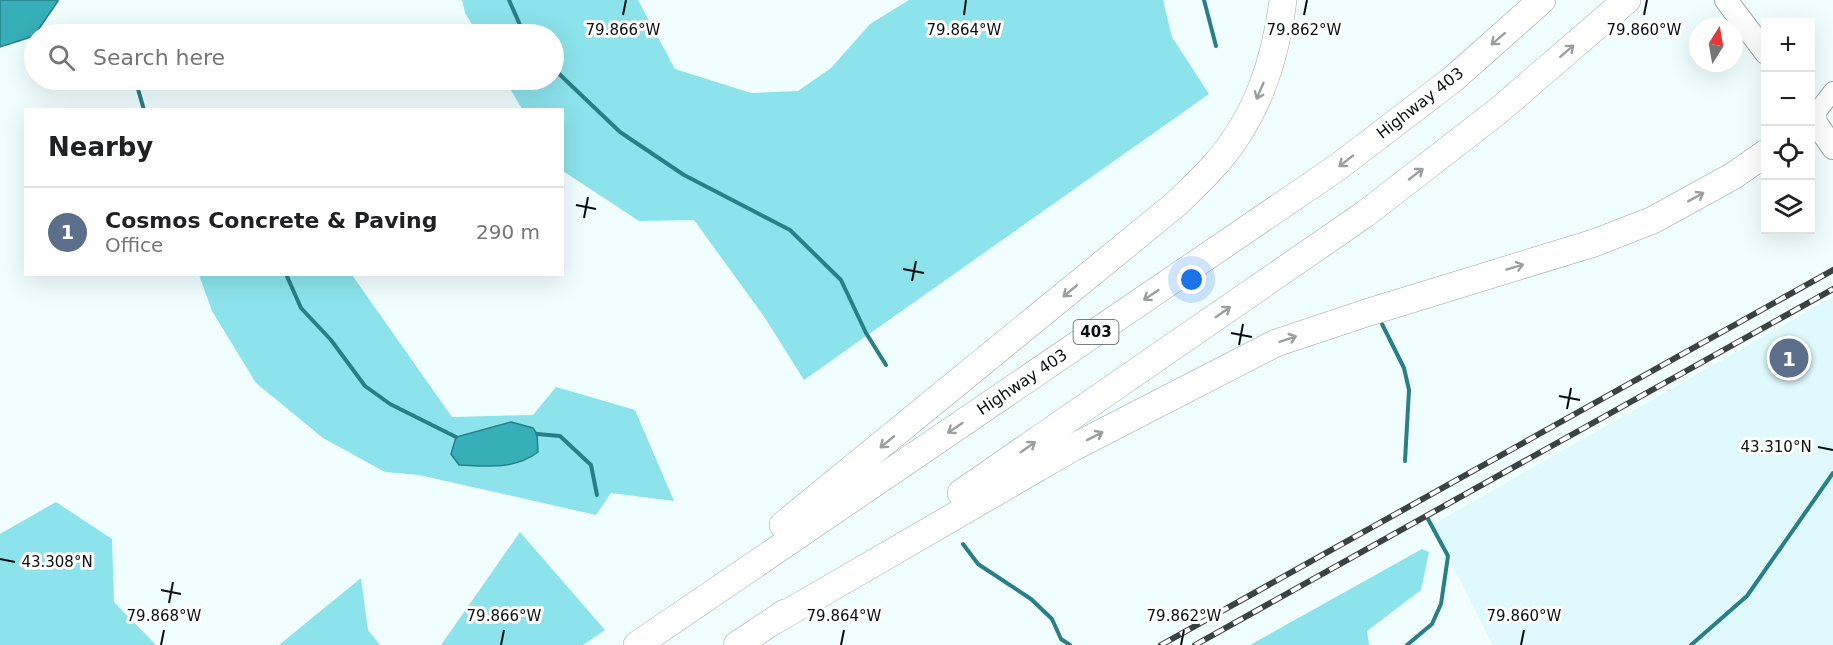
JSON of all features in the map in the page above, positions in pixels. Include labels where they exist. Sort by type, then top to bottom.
[{"type":"highway","points":[[628,645],[822,495],[1176,204],[1213,167],[1242,129],[1272,62],[1283,0]]},
{"type":"highway","name":"Highway 403","points":[[637,645],[1338,167],[1453,79],[1542,0]]},
{"type":"highway","points":[[737,645],[904,533],[1365,214],[1498,111],[1627,0]]},
{"type":"highway","points":[[772,622],[1072,448],[1276,344],[1366,313],[1594,243],[1675,209],[1733,176],[1761,156]]},
{"type":"main road","points":[[1726,0],[1761,46]]},
{"type":"main road","points":[[1817,115],[1833,148]]},
{"type":"street","points":[[1817,115],[1833,91]]},
{"type":"shaded area","points":[[0,0],[58,0],[42,24],[24,24],[24,39],[0,47]]},
{"type":"shaded area","points":[[462,0],[638,0],[675,69],[751,93],[798,91],[831,68],[870,24],[909,0],[1163,0],[1172,37],[1209,94],[804,380],[765,318],[694,220],[639,221],[564,172],[564,108],[521,108],[511,90],[564,90],[564,24],[472,24],[465,13]]},
{"type":"shaded area","points":[[199,276],[353,276],[452,417],[533,415],[556,387],[635,410],[674,501],[611,493],[596,515],[419,475],[385,472],[323,438],[256,383],[212,311]]},
{"type":"shaded area","points":[[1833,297],[1833,645],[1493,645],[1432,525]]},
{"type":"shaded area","points":[[511,422],[533,428],[537,434],[538,452],[520,462],[500,466],[459,465],[451,454],[456,437]]},
{"type":"shaded area","points":[[56,502],[112,539],[114,602],[156,645],[0,645],[0,534]]},
{"type":"shaded area","points":[[520,532],[605,630],[583,645],[441,645]]},
{"type":"shaded area","points":[[1422,549],[1429,552],[1421,590],[1367,631],[1369,645],[1250,645]]},
{"type":"shaded area","points":[[361,578],[368,630],[380,645],[279,645]]},
{"type":"waterway","points":[[509,0],[520,24]]},
{"type":"waterway","points":[[1204,0],[1216,46]]},
{"type":"waterway","points":[[564,79],[620,132],[684,175],[790,230],[841,280],[866,333],[886,365]]},
{"type":"waterway","points":[[138,90],[143,108]]},
{"type":"waterway","points":[[287,276],[301,308],[331,340],[365,386],[390,404],[456,437]]},
{"type":"waterway","points":[[1382,324],[1404,368],[1409,390],[1405,461]]},
{"type":"waterway","points":[[537,434],[560,436],[591,465],[597,495]]},
{"type":"waterway","points":[[1691,645],[1747,596],[1833,473]]},
{"type":"waterway","points":[[1407,645],[1432,624],[1441,604],[1448,556],[1428,519]]},
{"type":"waterway","points":[[963,544],[978,564],[1031,599],[1052,619],[1061,639],[1070,645]]},
{"type":"railway","points":[[1161,645],[1833,270]]},
{"type":"railway","points":[[1195,645],[1833,289]]},
{"type":"place","name":"Cosmos Concrete & Paving","points":[[1789,358]]}]
